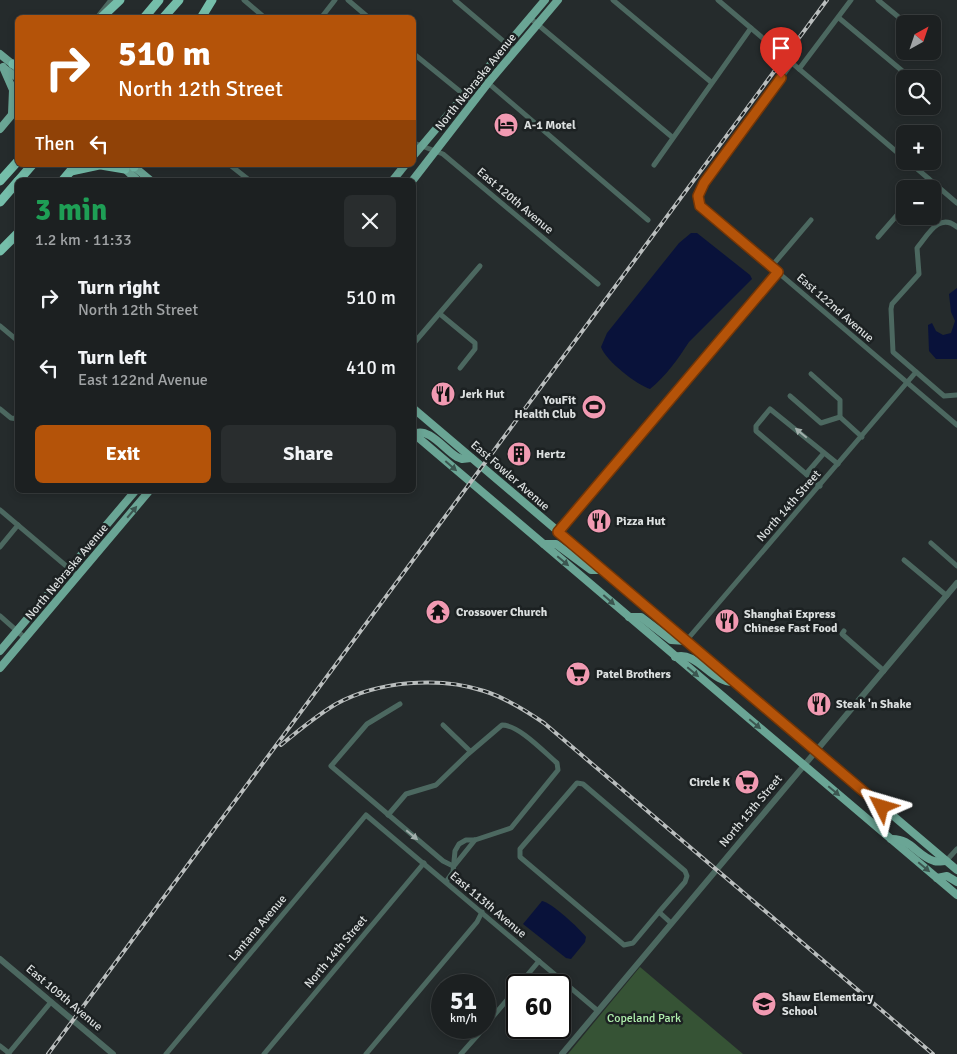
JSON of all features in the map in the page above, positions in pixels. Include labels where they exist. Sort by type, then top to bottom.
[{"type":"highway","points":[[104,15],[120,0]]},
{"type":"highway","points":[[146,15],[159,0]]},
{"type":"highway","points":[[166,15],[179,0]]},
{"type":"highway","points":[[203,15],[212,0]]},
{"type":"highway","points":[[0,181],[15,164]]},
{"type":"highway","points":[[21,178],[30,167]]},
{"type":"highway","points":[[65,178],[73,168]]},
{"type":"highway","points":[[0,202],[15,184]]},
{"type":"highway","points":[[0,251],[15,236]]},
{"type":"main road","name":"North Nebraska Avenue","points":[[417,145],[464,96],[545,0]]},
{"type":"main road","name":"North Nebraska Avenue","points":[[414,178],[488,83],[558,0]]},
{"type":"main road","points":[[0,54],[15,65]]},
{"type":"main road","points":[[1,66],[15,76]]},
{"type":"main road","points":[[0,129],[15,111],[13,90],[1,66]]},
{"type":"main road","points":[[130,167],[136,178]]},
{"type":"main road","points":[[130,167],[147,178]]},
{"type":"main road","points":[[395,178],[403,167]]},
{"type":"main road","name":"East Fowler Avenue","points":[[416,413],[957,870]]},
{"type":"main road","points":[[416,433],[419,431],[426,433],[457,457],[462,459],[471,458]]},
{"type":"main road","points":[[416,436],[957,895]]},
{"type":"main road","name":"North Nebraska Avenue","points":[[0,651],[134,493]]},
{"type":"main road","name":"North Nebraska Avenue","points":[[0,668],[145,493]]},
{"type":"main road","points":[[544,544],[556,544],[591,570],[602,570]]},
{"type":"main road","points":[[76,562],[84,569]]},
{"type":"main road","points":[[629,617],[641,617],[671,640],[686,641]]},
{"type":"main road","points":[[675,657],[690,657],[720,679],[735,682]]},
{"type":"main road","points":[[891,839],[900,839],[910,844],[934,861],[946,862]]},
{"type":"main road","points":[[937,878],[947,876],[957,882]]},
{"type":"street","points":[[99,15],[111,0]]},
{"type":"street","points":[[244,0],[261,15]]},
{"type":"street","points":[[322,15],[335,0]]},
{"type":"street","points":[[348,0],[366,15]]},
{"type":"street","points":[[455,0],[515,51]]},
{"type":"street","points":[[613,0],[711,82]]},
{"type":"street","points":[[718,0],[896,151]]},
{"type":"street","points":[[799,69],[851,0]]},
{"type":"street","points":[[878,0],[896,15]]},
{"type":"street","points":[[530,18],[672,137]]},
{"type":"street","points":[[839,18],[901,70]]},
{"type":"street","points":[[654,165],[750,28]]},
{"type":"street","points":[[416,56],[473,102]]},
{"type":"street","name":"East 122nd Avenue","points":[[792,63],[704,183],[698,196],[700,206],[957,425]]},
{"type":"street","points":[[480,76],[648,220]]},
{"type":"street","name":"East 120th Avenue","points":[[417,145],[435,151],[450,160],[598,284]]},
{"type":"street","points":[[232,167],[246,178]]},
{"type":"street","points":[[918,170],[957,203]]},
{"type":"street","points":[[878,237],[896,216]]},
{"type":"street","points":[[771,266],[811,220]]},
{"type":"street","points":[[957,227],[951,222],[944,221],[938,224],[917,248],[919,274],[892,304],[894,352],[944,396],[957,395]]},
{"type":"street","points":[[416,341],[480,266]]},
{"type":"street","points":[[558,532],[778,272]]},
{"type":"street","points":[[440,314],[475,343],[475,349],[460,368]]},
{"type":"street","points":[[0,326],[15,338]]},
{"type":"street","name":"North 14th Street","points":[[686,641],[916,372]]},
{"type":"street","points":[[811,374],[840,400],[840,417],[862,437]]},
{"type":"street","points":[[790,396],[821,423],[840,417]]},
{"type":"street","points":[[820,486],[756,432],[756,426],[770,408],[838,464]]},
{"type":"street","points":[[0,409],[10,418],[15,419]]},
{"type":"street","points":[[806,474],[824,452]]},
{"type":"street","points":[[0,510],[78,576]]},
{"type":"street","points":[[0,547],[18,525]]},
{"type":"street","points":[[931,544],[957,566]]},
{"type":"street","points":[[904,560],[947,596]]},
{"type":"street","name":"North 15th Street","points":[[562,1054],[957,583]]},
{"type":"street","points":[[0,616],[25,638]]},
{"type":"street","points":[[844,631],[842,634],[884,671]]},
{"type":"street","points":[[400,704],[365,726],[331,766],[443,861],[453,866]]},
{"type":"street","points":[[443,725],[470,751]]},
{"type":"street","points":[[388,815],[406,794],[434,786],[470,751],[499,727],[505,725],[531,740],[559,766],[511,828],[475,840],[466,840],[457,846],[452,875],[446,882]]},
{"type":"street","points":[[579,782],[685,871],[687,878],[685,882],[659,912],[633,943],[624,945],[518,854],[575,784],[579,782]]},
{"type":"street","name":"East 113th Avenue","points":[[366,815],[598,1011]]},
{"type":"street","name":"Lantana Avenue","points":[[166,1054],[366,815]]},
{"type":"street","points":[[453,866],[475,840]]},
{"type":"street","points":[[946,862],[957,849]]},
{"type":"street","name":"North 14th Street","points":[[264,1054],[424,863]]},
{"type":"street","points":[[366,1054],[477,922],[482,912]]},
{"type":"street","points":[[659,912],[672,923]]},
{"type":"street","name":"East 109th Avenue","points":[[0,959],[113,1054]]},
{"type":"street","points":[[528,974],[539,961]]},
{"type":"street","points":[[496,1013],[506,1000]]},
{"type":"street","points":[[0,1046],[8,1054],[51,1002]]},
{"type":"street","points":[[462,1054],[474,1039]]},
{"type":"green space","name":"Copeland Park","points":[[640,967],[743,1054],[568,1054]]},
{"type":"shaded area","points":[[691,233],[697,233],[750,275],[752,279],[689,342],[681,355],[650,389],[644,387],[623,372],[609,359],[601,347],[607,333],[679,243]]},
{"type":"shaded area","points":[[957,288],[957,359],[936,359],[929,351],[928,325],[932,323],[936,331],[943,335],[951,333],[955,321],[951,312],[949,294]]},
{"type":"shaded area","points":[[542,901],[558,910],[586,937],[585,942],[571,959],[566,958],[523,924]]},
{"type":"railway","points":[[48,1054],[827,0]]},
{"type":"railway","points":[[281,745],[336,704],[353,696],[389,686],[428,682],[448,683],[466,686],[500,697],[544,723],[933,1054]]},
{"type":"place","name":"A-1 Motel","points":[[506,125]]},
{"type":"place","name":"Jerk Hut","points":[[443,394]]},
{"type":"place","name":"YouFit Health Club","points":[[594,407]]},
{"type":"place","name":"Hertz","points":[[519,454]]},
{"type":"place","name":"Pizza Hut","points":[[599,521]]},
{"type":"place","name":"Crossover Church","points":[[438,612]]},
{"type":"place","name":"Shanghai Express Chinese Fast Food","points":[[727,621]]},
{"type":"place","name":"Patel Brothers","points":[[578,674]]},
{"type":"place","name":"Steak 'n Shake","points":[[819,704]]},
{"type":"place","name":"Circle K","points":[[747,782]]},
{"type":"place","name":"Shaw Elementary School","points":[[764,1004]]},
{"type":"route","points":[[781,78],[704,183],[698,196],[700,206],[778,272],[558,532],[882,807]]}]
